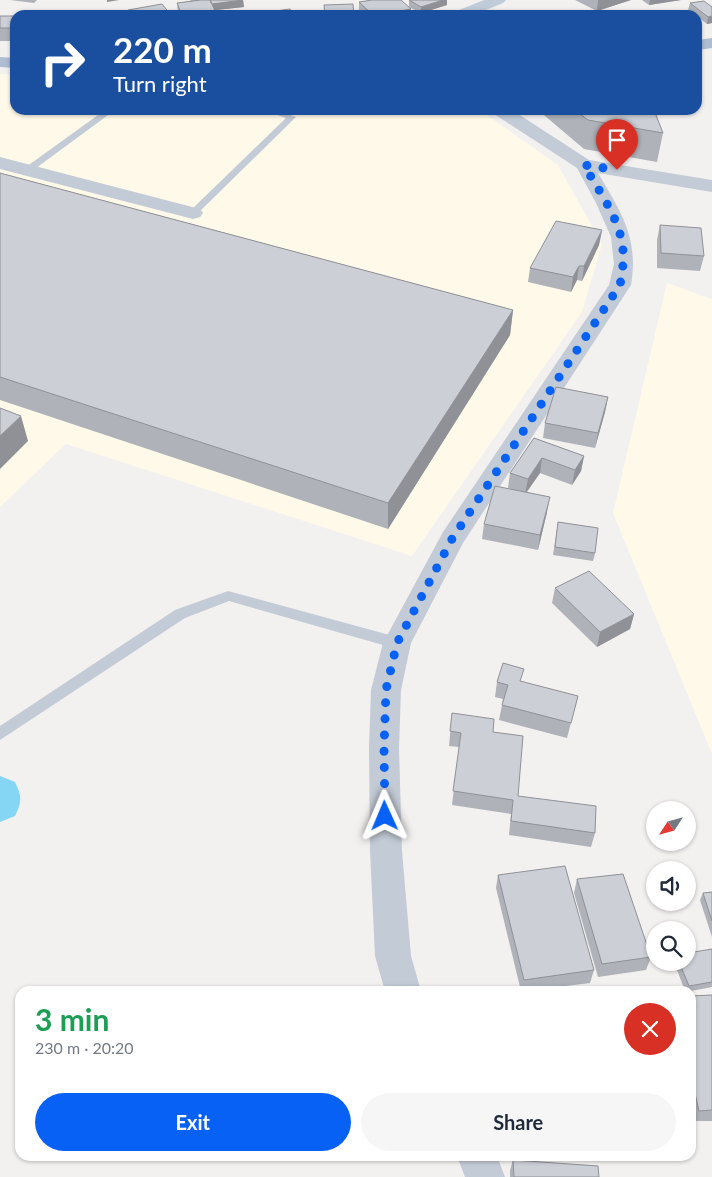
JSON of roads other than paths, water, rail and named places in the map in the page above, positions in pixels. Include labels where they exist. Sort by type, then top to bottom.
[{"type":"street","points":[[470,10],[488,1]]},
{"type":"street","points":[[508,115],[584,165],[712,186]]},
{"type":"street","points":[[0,163],[193,213]]},
{"type":"street","points":[[402,986],[393,956],[386,850],[384,748],[386,690],[397,643],[452,539],[620,285],[624,264],[621,237],[606,203],[584,165]]},
{"type":"street","points":[[479,1161],[485,1177]]},
{"type":"lane","points":[[29,169],[104,115]]},
{"type":"lane","points":[[193,213],[292,117],[285,115]]},
{"type":"lane","points":[[0,734],[180,614],[228,596],[397,643]]},
{"type":"waterway","points":[[0,795],[0,803]]}]
